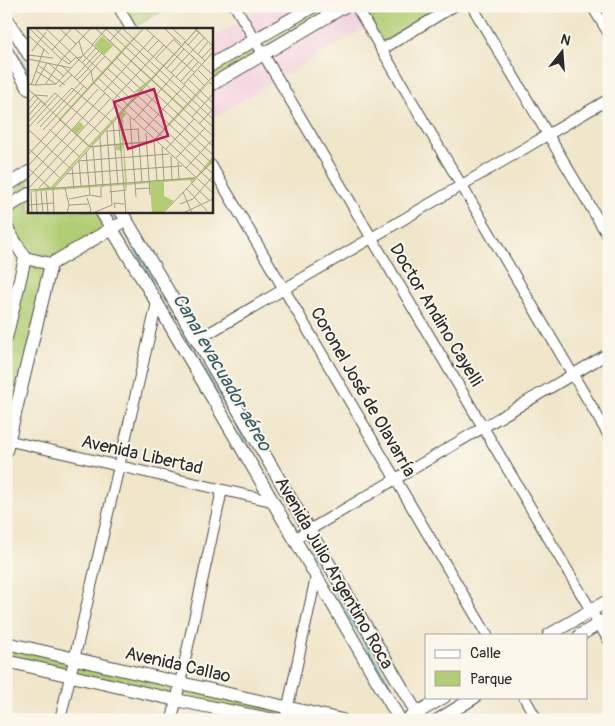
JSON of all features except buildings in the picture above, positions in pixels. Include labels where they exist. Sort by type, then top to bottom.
[{"type":"main road","points":[[212,64],[314,6]]},
{"type":"main road","points":[[212,84],[345,6]]},
{"type":"main road","points":[[6,17],[28,53]]},
{"type":"main road","points":[[7,53],[28,88]]},
{"type":"main road","points":[[6,186],[28,173]]},
{"type":"main road","points":[[6,208],[28,195]]},
{"type":"main road","name":"Avenida Julio Argentino Roca","points":[[102,212],[157,303],[400,720]]},
{"type":"main road","points":[[6,227],[11,240],[25,258],[51,264],[111,229],[124,216]]},
{"type":"main road","name":"Avenida Julio Argentino Roca","points":[[124,216],[419,716]]},
{"type":"main road","points":[[6,338],[25,258]]},
{"type":"main road","points":[[7,444],[51,264]]},
{"type":"main road","points":[[551,634],[609,600]]},
{"type":"main road","points":[[582,634],[604,621]]},
{"type":"main road","name":"Avenida Callao","points":[[6,643],[180,683],[287,714],[342,720]]},
{"type":"main road","name":"Avenida Callao","points":[[6,660],[176,700],[274,720]]},
{"type":"main road","points":[[406,720],[419,716],[443,698]]},
{"type":"main road","points":[[438,720],[473,698]]},
{"type":"street","points":[[118,6],[130,28]]},
{"type":"street","name":"Doctor Andino Cayelli","points":[[235,6],[591,610],[604,621],[609,640]]},
{"type":"street","points":[[356,6],[609,436]]},
{"type":"street","points":[[381,50],[454,6]]},
{"type":"street","points":[[472,6],[609,238]]},
{"type":"street","points":[[592,6],[609,34]]},
{"type":"street","points":[[197,340],[609,99]]},
{"type":"street","name":"Coronel José de Olavarría","points":[[212,167],[486,634]]},
{"type":"street","points":[[60,720],[157,303]]},
{"type":"street","points":[[294,539],[609,353]]},
{"type":"street","name":"Avenida Libertad","points":[[7,444],[119,466],[271,501]]},
{"type":"street","points":[[172,720],[222,490]]},
{"type":"street","points":[[287,714],[316,577]]},
{"type":"street","points":[[525,698],[537,720]]},
{"type":"shaded area","points":[[265,6],[402,6],[212,118],[212,37]]},
{"type":"green space","points":[[121,6],[171,6],[133,28]]},
{"type":"green space","points":[[314,6],[345,6],[212,84],[212,64]]},
{"type":"green space","points":[[362,6],[444,6],[383,42]]},
{"type":"green space","points":[[28,173],[28,212],[102,212],[111,229],[51,264],[6,451],[6,338],[25,258],[6,227],[6,186]]},
{"type":"green space","points":[[6,643],[342,720],[274,720],[6,661]]},
{"type":"waterway","name":"Canal evacuador aéreo","points":[[6,36],[28,72]]},
{"type":"waterway","name":"Canal evacuador aéreo","points":[[112,212],[115,219]]},
{"type":"waterway","name":"Canal evacuador aéreo","points":[[127,234],[293,524]]},
{"type":"waterway","name":"Canal evacuador aéreo","points":[[308,548],[403,707]]}]
